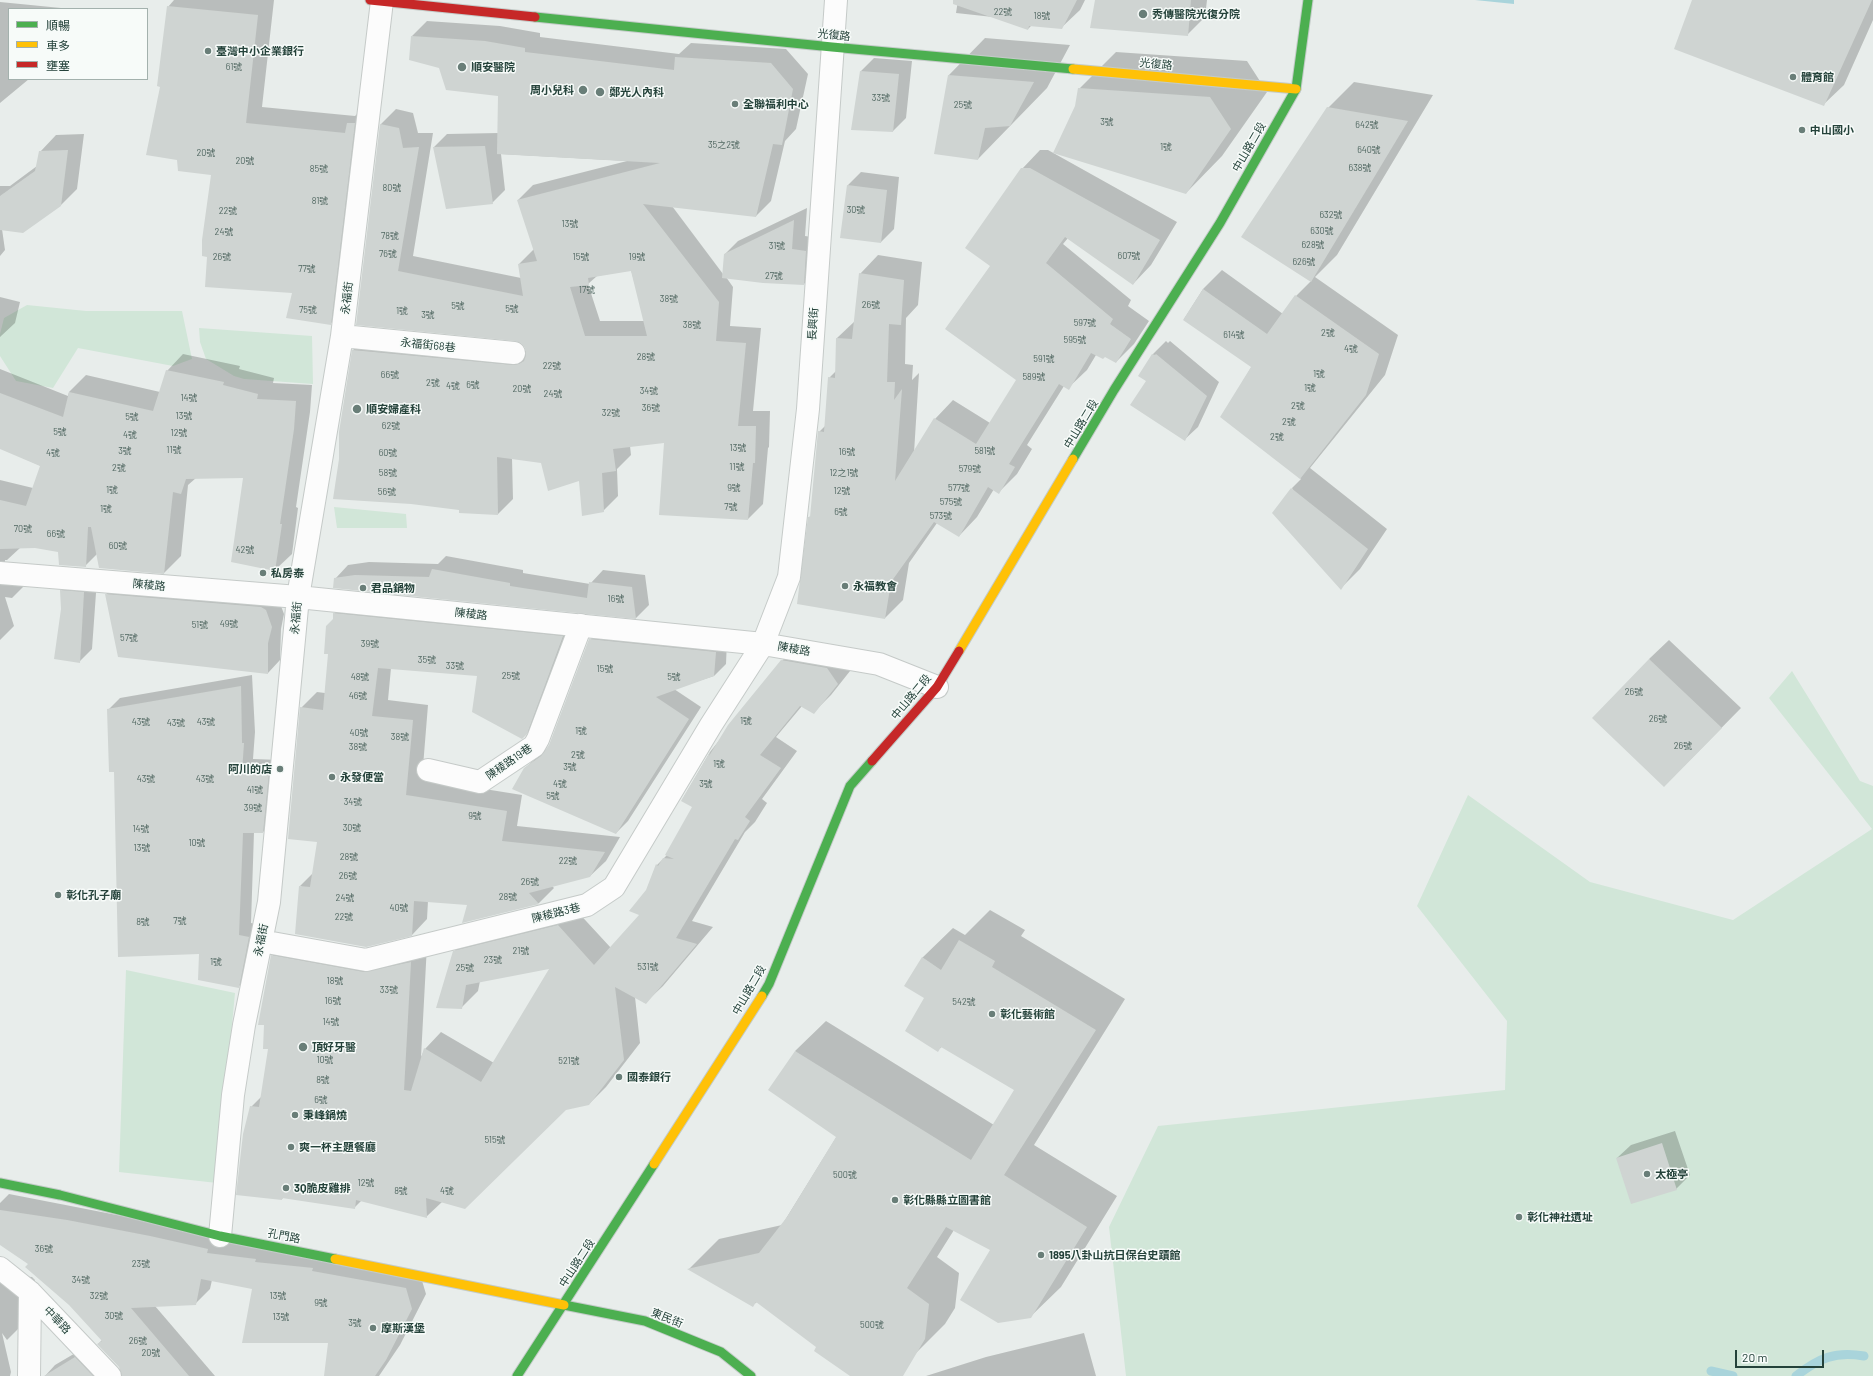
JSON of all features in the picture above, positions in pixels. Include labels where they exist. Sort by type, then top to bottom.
[{"type":"main road","name":"光復路","points":[[376,0],[832,47],[1296,89]]},
{"type":"main road","name":"中山路二段","points":[[517,1376],[769,984],[850,786],[937,687],[1114,390],[1220,223],[1296,89],[1308,0]]},
{"type":"main road","name":"孔門路","points":[[0,1183],[60,1194],[220,1236],[564,1305]]},
{"type":"main road","name":"東民街","points":[[564,1305],[645,1321],[721,1352],[751,1376]]},
{"type":"street","name":"永福街","points":[[220,1236],[233,1095],[244,1025],[269,902],[298,597],[342,336],[376,0]]},
{"type":"street","name":"長興街","points":[[764,644],[789,577],[808,409],[836,0]]},
{"type":"street","name":"永福街68巷","points":[[342,336],[514,353]]},
{"type":"street","name":"陳稜路","points":[[0,573],[298,597],[764,644],[879,664],[937,687]]},
{"type":"street","name":"陳稜路19巷","points":[[428,770],[480,782],[534,746],[581,625]]},
{"type":"street","name":"陳稜路3巷","points":[[261,941],[366,960],[587,905],[614,887],[711,725],[764,644]]},
{"type":"street","name":"中華路","points":[[0,1268],[30,1292],[110,1376]]},
{"type":"street","points":[[29,1376],[30,1292]]},
{"type":"green space","points":[[27,305],[86,311],[182,311],[192,359],[173,366],[78,348],[53,388],[16,381],[0,356],[0,334],[4,318]]},
{"type":"green space","points":[[199,328],[312,336],[313,384],[244,379],[234,376],[206,359],[200,342]]},
{"type":"green space","points":[[334,507],[406,514],[407,528],[337,528]]},
{"type":"green space","points":[[1792,671],[1860,781],[1873,786],[1873,1376],[1126,1376],[1109,1227],[1158,1126],[1505,1090],[1507,1021],[1417,906],[1468,795],[1590,882],[1733,920],[1872,829],[1769,698]]},
{"type":"green space","points":[[126,970],[235,993],[217,1183],[119,1172]]},
{"type":"water","points":[[1475,0],[1514,0],[1514,4]]},
{"type":"building","points":[[953,0],[1077,0],[1062,29],[1029,26],[1028,30],[953,4]]},
{"type":"building","name":"秀傳醫院光復分院","points":[[1095,0],[1191,0],[1188,36],[1090,28]]},
{"type":"building","name":"體育館","points":[[1692,0],[1872,0],[1824,106],[1674,49]]},
{"type":"building","points":[[167,6],[258,15],[246,123],[345,133],[347,123],[355,123],[331,325],[286,318],[292,293],[205,287],[207,257],[202,256],[202,240],[211,175],[178,171],[177,160],[146,155],[160,87],[157,86]]},
{"type":"building","points":[[411,36],[485,41],[525,48],[525,52],[674,70],[675,57],[771,63],[793,89],[782,145],[773,144],[756,217],[643,204],[719,302],[716,341],[746,343],[738,426],[756,426],[755,463],[753,463],[748,520],[659,515],[664,443],[613,449],[616,471],[602,473],[604,512],[582,516],[579,481],[548,491],[541,463],[497,457],[498,515],[459,513],[459,510],[411,504],[333,499],[339,459],[339,432],[352,350],[513,365],[524,361],[526,355],[525,348],[521,343],[515,341],[356,325],[380,124],[399,128],[403,148],[419,147],[398,271],[523,296],[518,264],[537,261],[517,200],[660,163],[497,154],[498,96],[446,90],[439,68],[409,60]],"holes":[[[631,271],[647,336],[585,336],[570,287],[589,285],[588,278]]]},
{"type":"building","points":[[860,71],[899,74],[893,132],[851,130]]},
{"type":"building","points":[[948,75],[1034,82],[1010,126],[985,128],[978,160],[934,154]]},
{"type":"building","points":[[1078,88],[1210,97],[1231,129],[1186,194],[1053,153],[1075,106]]},
{"type":"building","points":[[1327,107],[1408,121],[1311,282],[1241,237]]},
{"type":"building","points":[[485,146],[493,204],[446,209],[433,147]]},
{"type":"building","points":[[68,150],[61,206],[23,233],[0,230],[0,196],[35,171],[39,151]]},
{"type":"building","points":[[1021,168],[1030,168],[1160,240],[1133,285],[1065,237],[1046,263],[1113,319],[1110,324],[1131,339],[1116,363],[1105,357],[1103,359],[1091,353],[1069,390],[1059,384],[1009,464],[1015,467],[999,494],[988,487],[959,537],[934,522],[891,582],[885,619],[797,604],[808,517],[810,517],[818,431],[824,432],[828,377],[835,378],[836,338],[852,339],[859,273],[904,280],[901,325],[889,324],[887,382],[895,382],[894,400],[902,389],[895,481],[934,418],[976,444],[1016,380],[945,329],[990,266],[965,248]]},
{"type":"building","points":[[847,185],[887,190],[881,243],[840,238]]},
{"type":"building","points":[[794,220],[792,249],[806,251],[804,285],[763,283],[722,278],[724,254]]},
{"type":"building","points":[[1203,289],[1267,334],[1295,295],[1379,354],[1366,395],[1300,479],[1220,417],[1251,367],[1183,320]]},
{"type":"building","points":[[1152,354],[1156,354],[1207,396],[1185,441],[1130,405],[1146,381],[1138,376]]},
{"type":"building","points":[[166,370],[224,382],[223,385],[258,394],[257,399],[296,401],[294,429],[280,524],[282,524],[275,571],[231,562],[243,478],[186,479],[181,494],[173,492],[164,574],[99,568],[91,527],[88,527],[86,567],[59,565],[58,552],[35,548],[0,549],[0,500],[26,506],[40,466],[0,449],[0,393],[63,417],[69,392],[153,411]]},
{"type":"building","points":[[1291,488],[1368,549],[1341,590],[1272,513]]},
{"type":"building","points":[[432,569],[510,583],[510,586],[587,598],[589,582],[632,587],[636,619],[333,588],[334,578],[355,575],[429,577]]},
{"type":"building","points":[[60,590],[84,592],[80,663],[54,659],[61,609]]},
{"type":"building","points":[[105,594],[261,607],[266,610],[272,627],[268,643],[268,674],[118,657]]},
{"type":"building","points":[[333,613],[563,636],[527,734],[522,739],[472,712],[477,676],[378,668],[372,716],[413,720],[406,795],[507,811],[502,841],[605,852],[590,877],[529,893],[539,904],[462,923],[467,905],[414,901],[412,936],[366,947],[295,934],[299,886],[310,887],[317,842],[288,839],[300,707],[323,710],[328,654],[324,654],[326,626],[333,619]]},
{"type":"building","points":[[589,639],[716,652],[714,676],[656,697],[689,719],[616,834],[512,789],[524,768],[541,756],[549,745]]},
{"type":"building","points":[[1649,659],[1722,728],[1664,787],[1592,718]]},
{"type":"building","points":[[781,660],[827,668],[838,684],[814,714],[800,706],[760,755],[781,768],[745,817],[750,821],[738,840],[735,839],[676,938],[697,944],[646,1004],[615,987],[624,1060],[589,1105],[566,1110],[465,1209],[426,1198],[427,1218],[356,1200],[355,1209],[282,1198],[282,1200],[236,1195],[243,1134],[250,1106],[259,1107],[268,1049],[263,1049],[264,1025],[258,1025],[271,955],[364,972],[411,962],[404,1090],[411,1091],[424,1048],[481,1082],[549,969],[466,985],[462,1009],[436,1008],[453,951],[558,925],[594,965],[639,915],[629,911],[646,890],[656,864],[658,866],[663,858],[674,859],[665,855],[692,807],[681,801],[728,725]]},
{"type":"building","points":[[241,686],[242,743],[244,743],[242,771],[269,772],[263,833],[243,833],[239,935],[249,937],[239,988],[198,980],[199,954],[118,957],[114,772],[109,772],[107,709]]},
{"type":"building","points":[[959,940],[995,961],[992,967],[1096,1030],[1004,1175],[1087,1227],[1031,1318],[998,1323],[960,1300],[990,1250],[946,1227],[907,1288],[929,1304],[925,1339],[903,1376],[850,1376],[814,1351],[816,1347],[756,1302],[753,1307],[687,1269],[759,1253],[787,1217],[836,1137],[768,1090],[795,1051],[971,1160],[1014,1090],[941,1047],[938,1052],[905,1031],[924,998],[904,986],[922,957],[941,970]]},
{"type":"building","name":"太極亭","points":[[1662,1143],[1677,1190],[1631,1204],[1616,1158]]},
{"type":"building","points":[[0,1210],[67,1220],[150,1236],[208,1249],[207,1253],[256,1259],[255,1262],[313,1268],[312,1271],[406,1288],[412,1309],[386,1360],[375,1376],[324,1376],[328,1343],[242,1343],[252,1289],[201,1279],[196,1305],[131,1308],[189,1376],[122,1376],[119,1367],[97,1344],[102,1341],[69,1305],[25,1267],[28,1264],[0,1245]]},
{"type":"building","points":[[75,1357],[93,1376],[44,1376]]},
{"type":"waterway","points":[[1796,1376],[1820,1360],[1828,1357],[1844,1354],[1864,1356]]},
{"type":"waterway","points":[[1711,1371],[1733,1376]]},
{"type":"traffic: fast","points":[[1073,459],[1114,390],[1220,223],[1296,89],[1308,0]]},
{"type":"traffic: fast","points":[[535,17],[832,47],[1073,69]]},
{"type":"traffic: fast","points":[[762,996],[769,984],[850,786],[872,761]]},
{"type":"traffic: fast","points":[[517,1376],[654,1164]]},
{"type":"traffic: fast","points":[[0,1183],[60,1195],[220,1236],[335,1259]]},
{"type":"traffic: fast","points":[[564,1305],[645,1321],[721,1352],[751,1376]]},
{"type":"traffic: slow","points":[[1073,69],[1296,89]]},
{"type":"traffic: slow","points":[[959,651],[1073,459]]},
{"type":"traffic: slow","points":[[654,1164],[762,996]]},
{"type":"traffic: slow","points":[[335,1259],[564,1305]]},
{"type":"traffic: jam","points":[[370,0],[535,17]]},
{"type":"traffic: jam","points":[[872,761],[937,687],[959,651]]},
{"type":"place","name":"秀傳醫院光復分院","points":[[1143,14]]},
{"type":"place","name":"臺灣中小企業銀行","points":[[208,51]]},
{"type":"place","name":"順安醫院","points":[[462,67]]},
{"type":"place","name":"體育館","points":[[1793,77]]},
{"type":"place","name":"周小兒科","points":[[583,90]]},
{"type":"place","name":"鄭光人內科","points":[[600,92]]},
{"type":"place","name":"全聯福利中心","points":[[735,104]]},
{"type":"place","name":"中山國小","points":[[1802,130]]},
{"type":"place","name":"順安婦產科","points":[[357,409]]},
{"type":"place","name":"私房泰","points":[[263,573]]},
{"type":"place","name":"永福教會","points":[[845,586]]},
{"type":"place","name":"君品鍋物","points":[[363,588]]},
{"type":"place","name":"阿川的店","points":[[280,769]]},
{"type":"place","name":"永發便當","points":[[332,777]]},
{"type":"place","name":"彰化孔子廟","points":[[58,895]]},
{"type":"place","name":"彰化藝術館","points":[[992,1014]]},
{"type":"place","name":"頂好牙醫","points":[[303,1047]]},
{"type":"place","name":"國泰銀行","points":[[619,1077]]},
{"type":"place","name":"秉峰鍋燒","points":[[295,1115]]},
{"type":"place","name":"爽一杯主題餐廳","points":[[291,1147]]},
{"type":"place","name":"太極亭","points":[[1647,1174]]},
{"type":"place","name":"3Q脆皮雞排","points":[[286,1188]]},
{"type":"place","name":"彰化縣縣立圖書館","points":[[895,1200]]},
{"type":"place","name":"彰化神社遺址","points":[[1519,1217]]},
{"type":"place","name":"1895八卦山抗日保台史蹟館","points":[[1041,1255]]},
{"type":"place","name":"摩斯漢堡","points":[[373,1328]]}]
